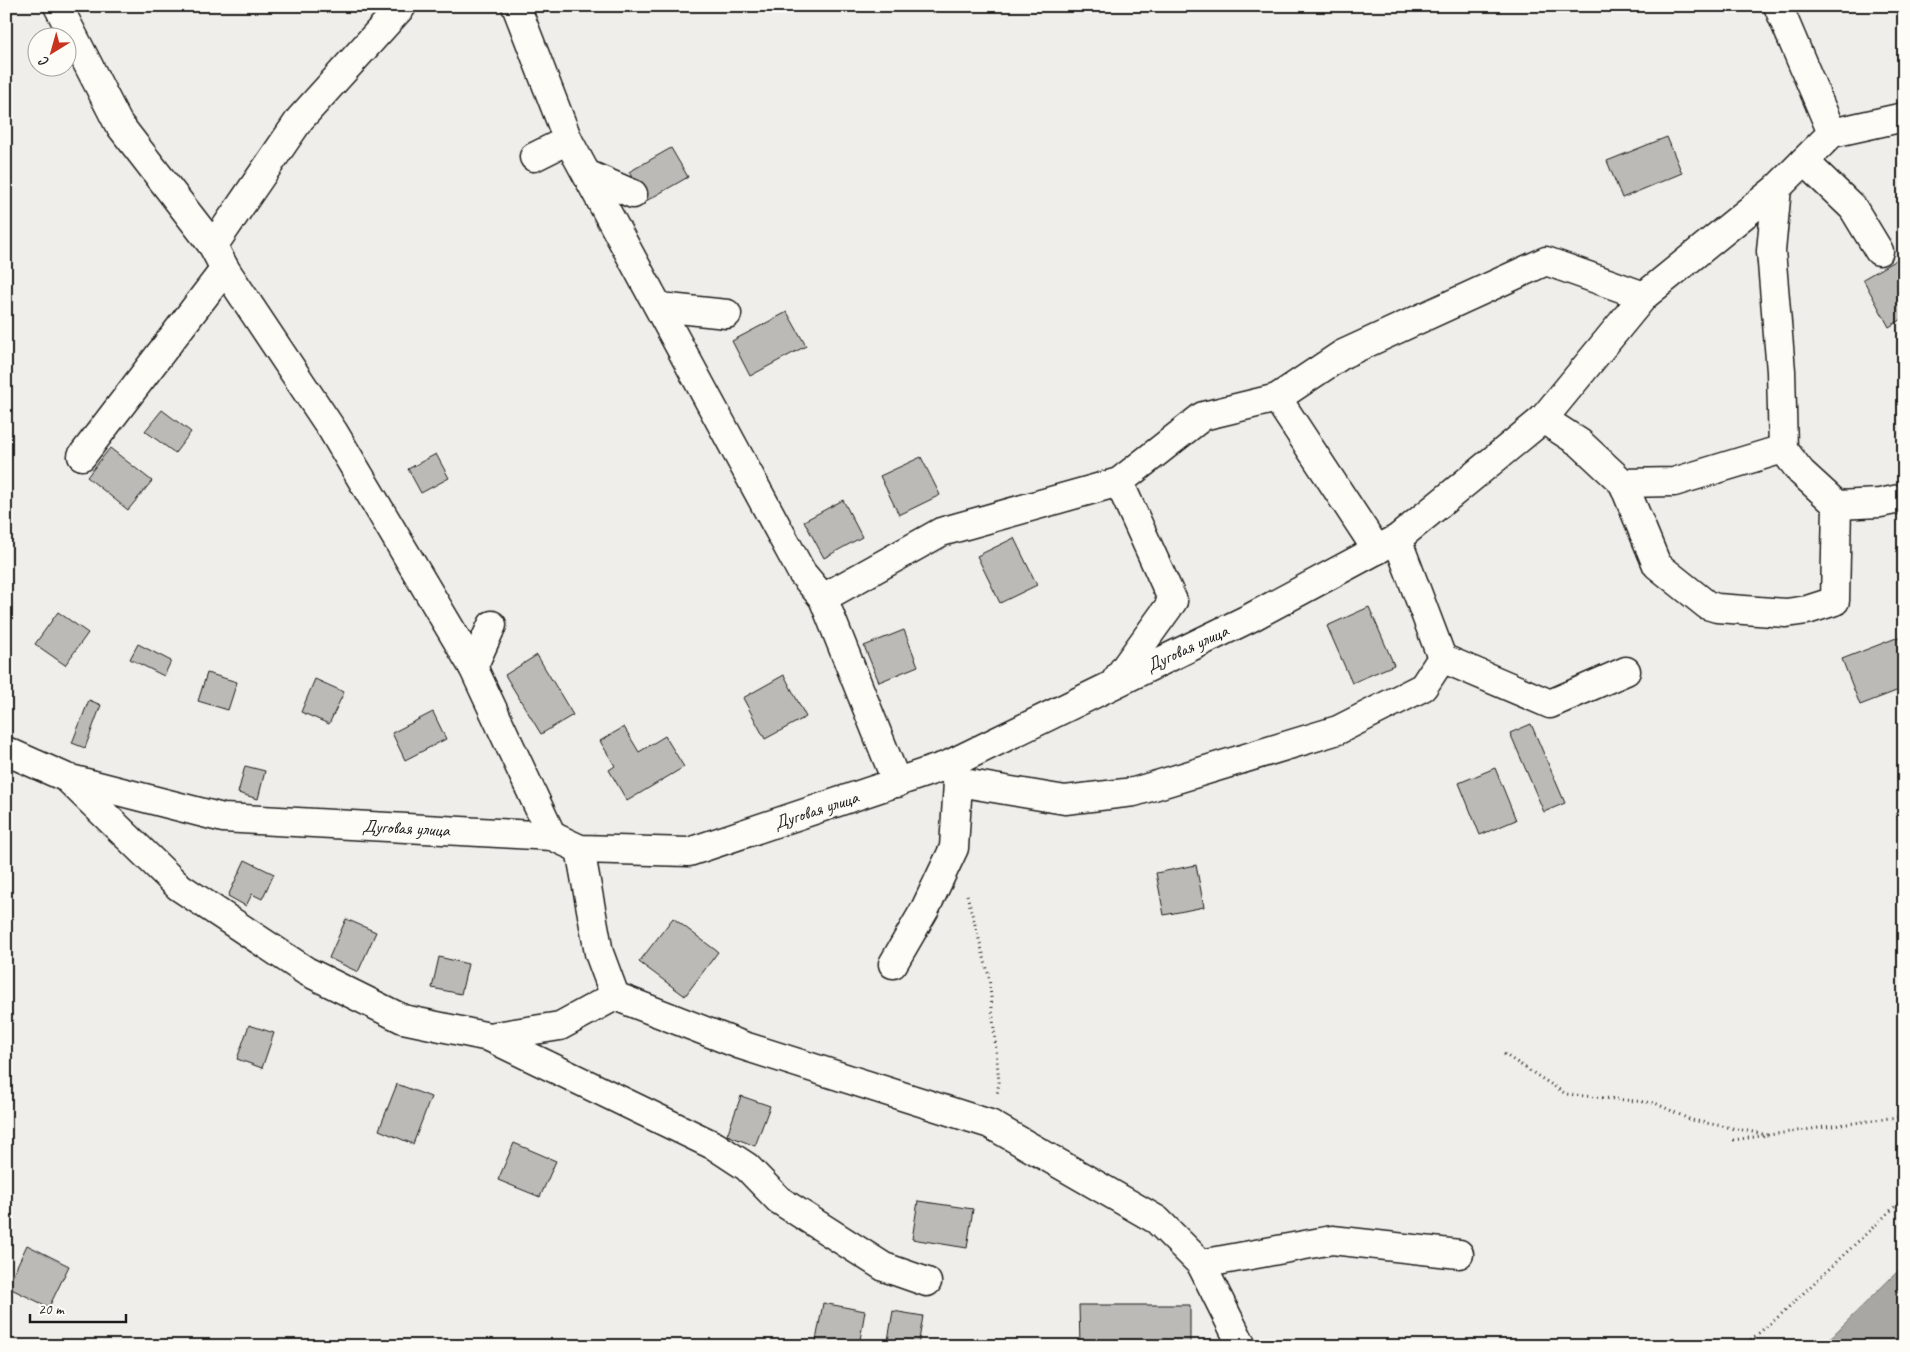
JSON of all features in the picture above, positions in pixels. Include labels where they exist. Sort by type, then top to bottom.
[{"type":"street","points":[[58,6],[118,123],[219,258],[333,431],[473,667],[552,836]]},
{"type":"street","points":[[82,456],[219,258],[300,119],[402,6]]},
{"type":"street","points":[[516,6],[568,140],[589,175],[802,573],[823,598],[897,783]]},
{"type":"street","points":[[1778,6],[1832,133],[1904,117]]},
{"type":"street","name":"Дуговая улица","points":[[6,752],[66,778],[223,818],[552,836],[580,849],[689,852],[897,783],[953,773],[1115,682],[1250,618],[1387,545],[1543,419],[1644,296],[1777,188],[1832,133]]},
{"type":"street","points":[[534,157],[568,140]]},
{"type":"street","points":[[1804,161],[1853,208],[1879,251]]},
{"type":"street","points":[[589,175],[633,194]]},
{"type":"street","points":[[1777,188],[1771,251],[1781,371],[1783,448],[1801,472],[1837,505],[1880,503],[1904,498]]},
{"type":"street","points":[[823,598],[941,532],[1119,482],[1203,416],[1277,398],[1344,354],[1546,261],[1644,296]]},
{"type":"street","points":[[659,307],[727,314]]},
{"type":"street","points":[[1277,398],[1387,545],[1442,658],[1550,704],[1626,671]]},
{"type":"street","points":[[1543,419],[1580,443],[1623,483],[1656,565],[1707,605],[1717,608],[1786,613],[1807,610],[1835,601],[1837,505]]},
{"type":"street","points":[[1623,483],[1674,482],[1783,448]]},
{"type":"street","points":[[1115,682],[1173,601],[1119,482]]},
{"type":"street","points":[[473,667],[492,625]]},
{"type":"street","points":[[893,964],[925,909],[954,848],[953,773],[1065,800],[1134,792],[1338,730],[1423,687],[1442,658]]},
{"type":"street","points":[[66,778],[178,886],[306,972],[403,1019],[489,1037],[715,1146],[747,1167],[779,1200],[884,1267],[927,1282]]},
{"type":"street","points":[[580,849],[598,953],[615,996],[741,1045],[990,1124],[1157,1220],[1201,1264],[1242,1346]]},
{"type":"street","points":[[489,1037],[560,1026],[615,996]]},
{"type":"street","points":[[1201,1264],[1332,1240],[1459,1254]]},
{"type":"path","points":[[967,894],[989,976],[1000,1082],[990,1124]]},
{"type":"path","points":[[1504,1054],[1566,1094],[1655,1103],[1691,1120],[1768,1135]]},
{"type":"path","points":[[1733,1140],[1904,1116]]},
{"type":"path","points":[[1743,1346],[1776,1319],[1904,1198]]},
{"type":"shaded area","points":[[1904,1265],[1904,1346],[1822,1346]]},
{"type":"building","points":[[1667,137],[1682,173],[1622,198],[1607,161]]},
{"type":"building","points":[[671,148],[688,177],[646,201],[629,172]]},
{"type":"building","points":[[1903,256],[1904,318],[1889,327],[1863,279]]},
{"type":"building","points":[[787,312],[806,346],[750,376],[732,341]]},
{"type":"building","points":[[162,410],[191,432],[175,453],[145,431]]},
{"type":"building","points":[[110,448],[152,481],[128,510],[87,477]]},
{"type":"building","points":[[436,454],[449,478],[421,493],[408,469]]},
{"type":"building","points":[[921,457],[940,495],[899,515],[880,476]]},
{"type":"building","points":[[843,500],[862,537],[824,558],[804,521]]},
{"type":"building","points":[[1014,538],[1037,585],[1000,603],[977,556]]},
{"type":"building","points":[[1369,607],[1394,665],[1352,683],[1327,626]]},
{"type":"building","points":[[58,612],[88,633],[65,665],[35,644]]},
{"type":"building","points":[[904,630],[918,666],[879,682],[864,646]]},
{"type":"building","points":[[1904,635],[1904,688],[1860,705],[1842,659]]},
{"type":"building","points":[[138,644],[171,661],[164,676],[130,659]]},
{"type":"building","points":[[537,655],[573,715],[541,734],[505,675]]},
{"type":"building","points":[[207,673],[237,682],[228,710],[198,701]]},
{"type":"building","points":[[784,675],[806,717],[765,739],[743,698]]},
{"type":"building","points":[[315,679],[344,692],[329,724],[301,712]]},
{"type":"building","points":[[89,700],[101,705],[85,748],[72,743]]},
{"type":"building","points":[[433,712],[446,739],[405,760],[392,733]]},
{"type":"building","points":[[1531,724],[1565,803],[1544,812],[1510,733]]},
{"type":"building","points":[[624,727],[639,752],[665,736],[684,767],[627,801],[609,770],[615,766],[600,741]]},
{"type":"building","points":[[245,766],[265,771],[258,799],[238,793]]},
{"type":"building","points":[[1495,768],[1516,820],[1480,835],[1459,783]]},
{"type":"building","points":[[245,860],[274,874],[262,899],[252,894],[246,906],[228,896]]},
{"type":"building","points":[[1196,865],[1204,907],[1164,915],[1156,873]]},
{"type":"building","points":[[673,918],[718,952],[685,996],[639,962]]},
{"type":"building","points":[[346,919],[376,932],[358,972],[329,958]]},
{"type":"building","points":[[439,957],[468,964],[461,994],[432,988]]},
{"type":"building","points":[[249,1025],[274,1033],[262,1068],[237,1059]]},
{"type":"building","points":[[397,1084],[431,1097],[413,1144],[379,1130]]},
{"type":"building","points":[[741,1096],[770,1106],[755,1146],[727,1135]]},
{"type":"building","points":[[514,1143],[556,1161],[540,1197],[498,1180]]},
{"type":"building","points":[[918,1201],[973,1209],[967,1248],[912,1239]]},
{"type":"building","points":[[27,1245],[69,1266],[49,1307],[7,1287]]},
{"type":"building","points":[[823,1303],[865,1311],[859,1346],[815,1346]]},
{"type":"building","points":[[1079,1305],[1190,1305],[1190,1346],[1080,1346]]},
{"type":"building","points":[[893,1311],[923,1316],[918,1346],[887,1346]]}]
